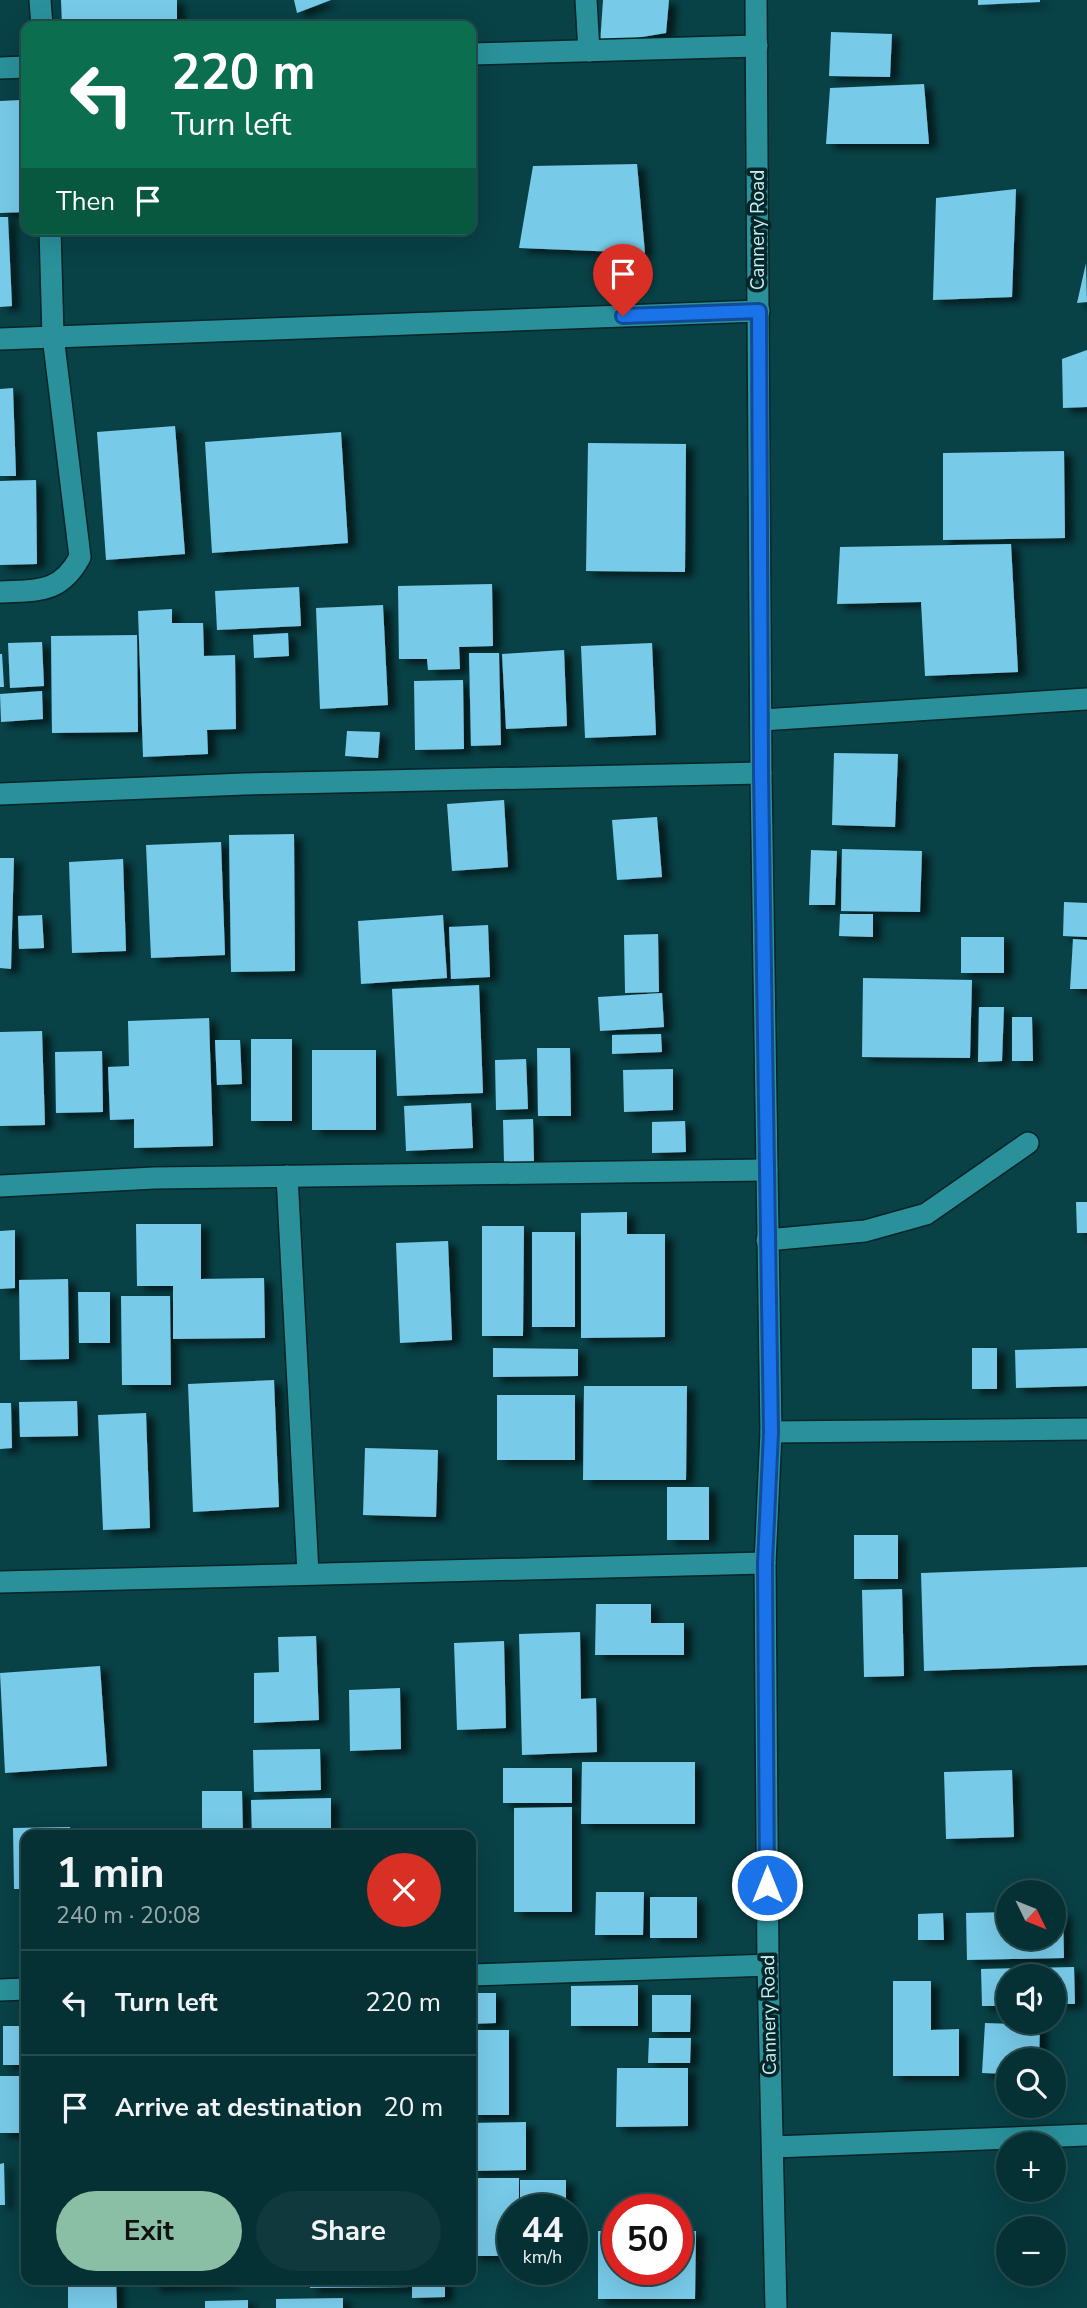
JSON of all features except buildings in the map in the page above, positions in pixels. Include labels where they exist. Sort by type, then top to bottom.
[{"type":"street","points":[[40,0],[42,21]]},
{"type":"street","points":[[586,0],[589,51]]},
{"type":"street","name":"Cannery Road","points":[[756,0],[761,773],[771,1432],[765,1563],[768,1965],[776,2308]]},
{"type":"street","points":[[476,54],[757,46]]},
{"type":"street","points":[[0,68],[21,67]]},
{"type":"street","points":[[0,592],[46,590],[70,575],[80,557],[53,336],[50,235]]},
{"type":"street","points":[[0,338],[759,311]]},
{"type":"street","points":[[761,720],[1087,699]]},
{"type":"street","points":[[0,794],[244,784],[761,773]]},
{"type":"street","points":[[767,1240],[866,1231],[926,1214],[1028,1143]]},
{"type":"street","points":[[0,1186],[154,1178],[767,1170]]},
{"type":"street","points":[[287,1176],[308,1573]]},
{"type":"street","points":[[771,1432],[1087,1429]]},
{"type":"street","points":[[0,1582],[765,1563]]},
{"type":"street","points":[[476,1975],[768,1965]]},
{"type":"street","points":[[0,1990],[21,1989]]},
{"type":"street","points":[[773,2147],[1087,2135]]},
{"type":"route","points":[[623,316],[759,311],[761,773],[771,1432],[765,1563],[767,1885]]}]
